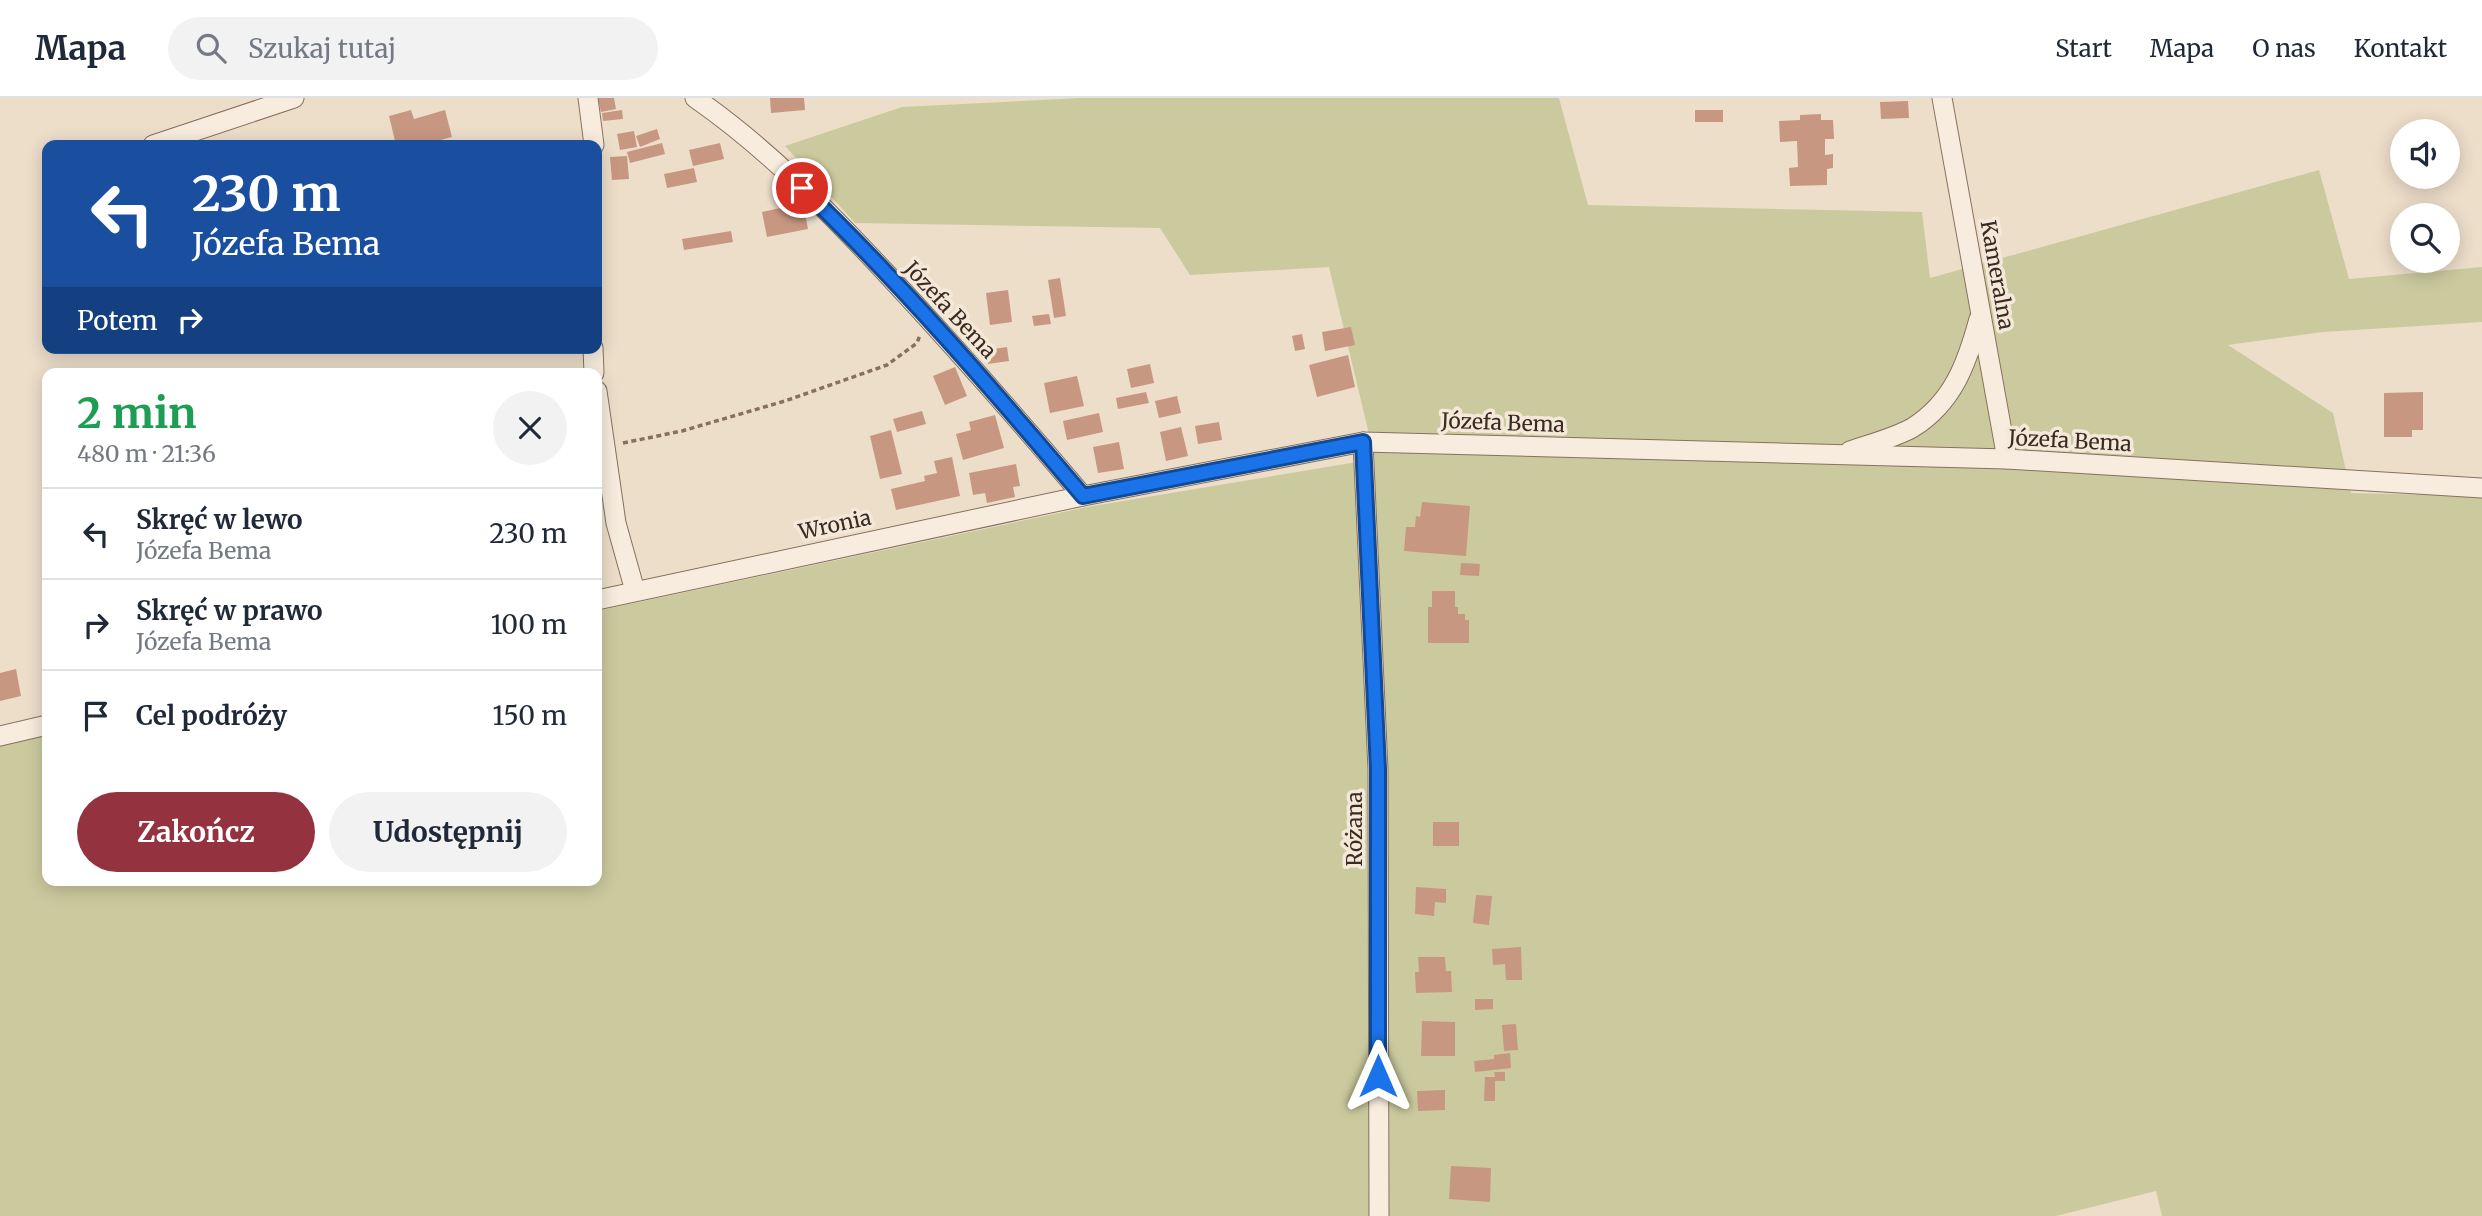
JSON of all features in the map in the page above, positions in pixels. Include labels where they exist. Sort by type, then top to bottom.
[{"type":"street","points":[[168,140],[294,98]]},
{"type":"street","points":[[588,98],[593,140]]},
{"type":"street","name":"Józefa Bema","points":[[695,98],[763,149],[842,226],[966,359],[1083,496],[1363,442],[2007,459],[2482,488]]},
{"type":"street","name":"Kameralna","points":[[1942,98],[2007,459]]},
{"type":"street","points":[[1839,455],[1911,428],[1943,403],[1965,368],[1981,312]]},
{"type":"street","points":[[602,431],[622,549],[635,591]]},
{"type":"street","name":"Różana","points":[[1363,442],[1378,769],[1379,1216]]},
{"type":"street","name":"Wronia","points":[[602,599],[1083,496]]},
{"type":"street","points":[[0,736],[42,726]]},
{"type":"path","points":[[604,447],[682,431],[785,401],[887,365],[917,344],[926,317]]},
{"type":"green space","points":[[1081,98],[1559,98],[1588,205],[1922,212],[1930,278],[2319,170],[2349,279],[2416,273],[2460,273],[2460,269],[2482,267],[2482,322],[2323,332],[2228,345],[2333,413],[2351,493],[2482,496],[2482,1216],[2162,1216],[2156,1191],[2056,1216],[0,1216],[0,743],[42,733],[42,886],[602,886],[602,610],[1087,507],[1375,459],[1329,267],[1190,275],[1160,228],[855,223],[785,146],[902,107]]},
{"type":"building","points":[[598,98],[614,98],[616,109],[601,112]]},
{"type":"building","points":[[770,98],[804,98],[805,110],[771,113]]},
{"type":"building","points":[[1908,101],[1909,118],[1881,119],[1880,102]]},
{"type":"building","points":[[411,110],[414,119],[445,110],[452,137],[440,140],[395,140],[389,116]]},
{"type":"building","points":[[622,110],[623,119],[603,121],[602,113]]},
{"type":"building","points":[[1695,110],[1723,110],[1723,122],[1695,122]]},
{"type":"building","points":[[1821,114],[1821,120],[1833,120],[1834,139],[1825,139],[1825,155],[1833,154],[1833,168],[1827,169],[1827,185],[1790,186],[1789,168],[1798,167],[1797,141],[1780,142],[1779,121],[1800,120],[1800,115]]},
{"type":"building","points":[[657,129],[660,139],[640,147],[636,136]]},
{"type":"building","points":[[634,131],[637,147],[620,150],[617,134]]},
{"type":"building","points":[[662,143],[665,154],[630,163],[627,152]]},
{"type":"building","points":[[720,143],[724,159],[693,166],[689,150]]},
{"type":"building","points":[[627,156],[629,179],[612,180],[610,157]]},
{"type":"building","points":[[694,168],[697,182],[667,188],[664,174]]},
{"type":"building","points":[[803,203],[808,229],[767,237],[762,212]]},
{"type":"building","points":[[731,231],[733,242],[684,250],[682,239]]},
{"type":"building","points":[[1060,278],[1066,316],[1054,318],[1048,280]]},
{"type":"building","points":[[1008,290],[1012,322],[990,325],[986,293]]},
{"type":"building","points":[[1049,314],[1051,324],[1034,326],[1032,316]]},
{"type":"building","points":[[1351,327],[1355,345],[1325,351],[1322,332]]},
{"type":"building","points":[[1302,334],[1305,349],[1295,351],[1292,336]]},
{"type":"building","points":[[1007,347],[1009,361],[988,364],[986,350]]},
{"type":"building","points":[[1348,355],[1355,387],[1317,397],[1309,365]]},
{"type":"building","points":[[1150,364],[1154,383],[1131,388],[1127,369]]},
{"type":"building","points":[[955,367],[967,396],[945,405],[933,376]]},
{"type":"building","points":[[1077,376],[1084,406],[1050,413],[1044,383]]},
{"type":"building","points":[[1146,392],[1149,403],[1118,409],[1116,398]]},
{"type":"building","points":[[2423,392],[2423,430],[2412,430],[2412,437],[2384,437],[2384,393]]},
{"type":"building","points":[[1177,396],[1181,413],[1159,418],[1155,401]]},
{"type":"building","points":[[922,411],[926,424],[897,432],[893,419]]},
{"type":"building","points":[[1099,413],[1103,432],[1067,440],[1063,421]]},
{"type":"building","points":[[995,415],[1004,448],[963,460],[956,434],[971,430],[969,422]]},
{"type":"building","points":[[1219,422],[1222,440],[1198,444],[1195,426]]},
{"type":"building","points":[[1181,427],[1188,456],[1166,461],[1160,432]]},
{"type":"building","points":[[891,430],[902,474],[880,479],[870,436]]},
{"type":"building","points":[[1119,442],[1124,469],[1098,473],[1093,447]]},
{"type":"building","points":[[952,457],[960,496],[896,510],[891,489],[925,481],[924,476],[937,473],[934,461]]},
{"type":"building","points":[[1016,464],[1020,486],[1013,487],[1015,497],[987,503],[985,493],[973,495],[969,473]]},
{"type":"building","points":[[1422,502],[1470,506],[1466,556],[1404,551],[1406,527],[1415,527],[1416,516],[1420,517]]},
{"type":"building","points":[[1461,563],[1480,564],[1479,576],[1460,575]]},
{"type":"building","points":[[1432,591],[1455,591],[1458,614],[1465,614],[1465,620],[1469,620],[1469,643],[1428,643],[1428,607],[1432,607]]},
{"type":"building","points":[[16,669],[21,696],[0,701],[0,673]]},
{"type":"building","points":[[1433,822],[1459,822],[1459,846],[1433,846]]},
{"type":"building","points":[[1416,887],[1446,889],[1446,903],[1435,902],[1434,916],[1415,914]]},
{"type":"building","points":[[1476,895],[1492,896],[1489,925],[1473,923]]},
{"type":"building","points":[[1521,947],[1522,980],[1506,980],[1505,964],[1493,965],[1492,949]]},
{"type":"building","points":[[1418,957],[1445,957],[1446,971],[1451,971],[1452,992],[1416,993],[1415,972],[1419,972]]},
{"type":"building","points":[[1475,999],[1493,999],[1493,1009],[1475,1010]]},
{"type":"building","points":[[1422,1021],[1455,1022],[1455,1056],[1421,1056]]},
{"type":"building","points":[[1516,1024],[1518,1050],[1504,1051],[1502,1025]]},
{"type":"building","points":[[1510,1053],[1511,1068],[1475,1072],[1474,1061],[1494,1059],[1494,1055]]},
{"type":"building","points":[[1494,1072],[1505,1072],[1505,1081],[1495,1081],[1495,1101],[1484,1101],[1485,1077],[1495,1077]]},
{"type":"building","points":[[1445,1090],[1445,1110],[1418,1111],[1417,1091]]},
{"type":"building","points":[[1451,1166],[1491,1168],[1490,1202],[1449,1199]]},
{"type":"route","points":[[802,188],[842,226],[966,359],[1083,496],[1363,442],[1378,769],[1378,1076]]}]
